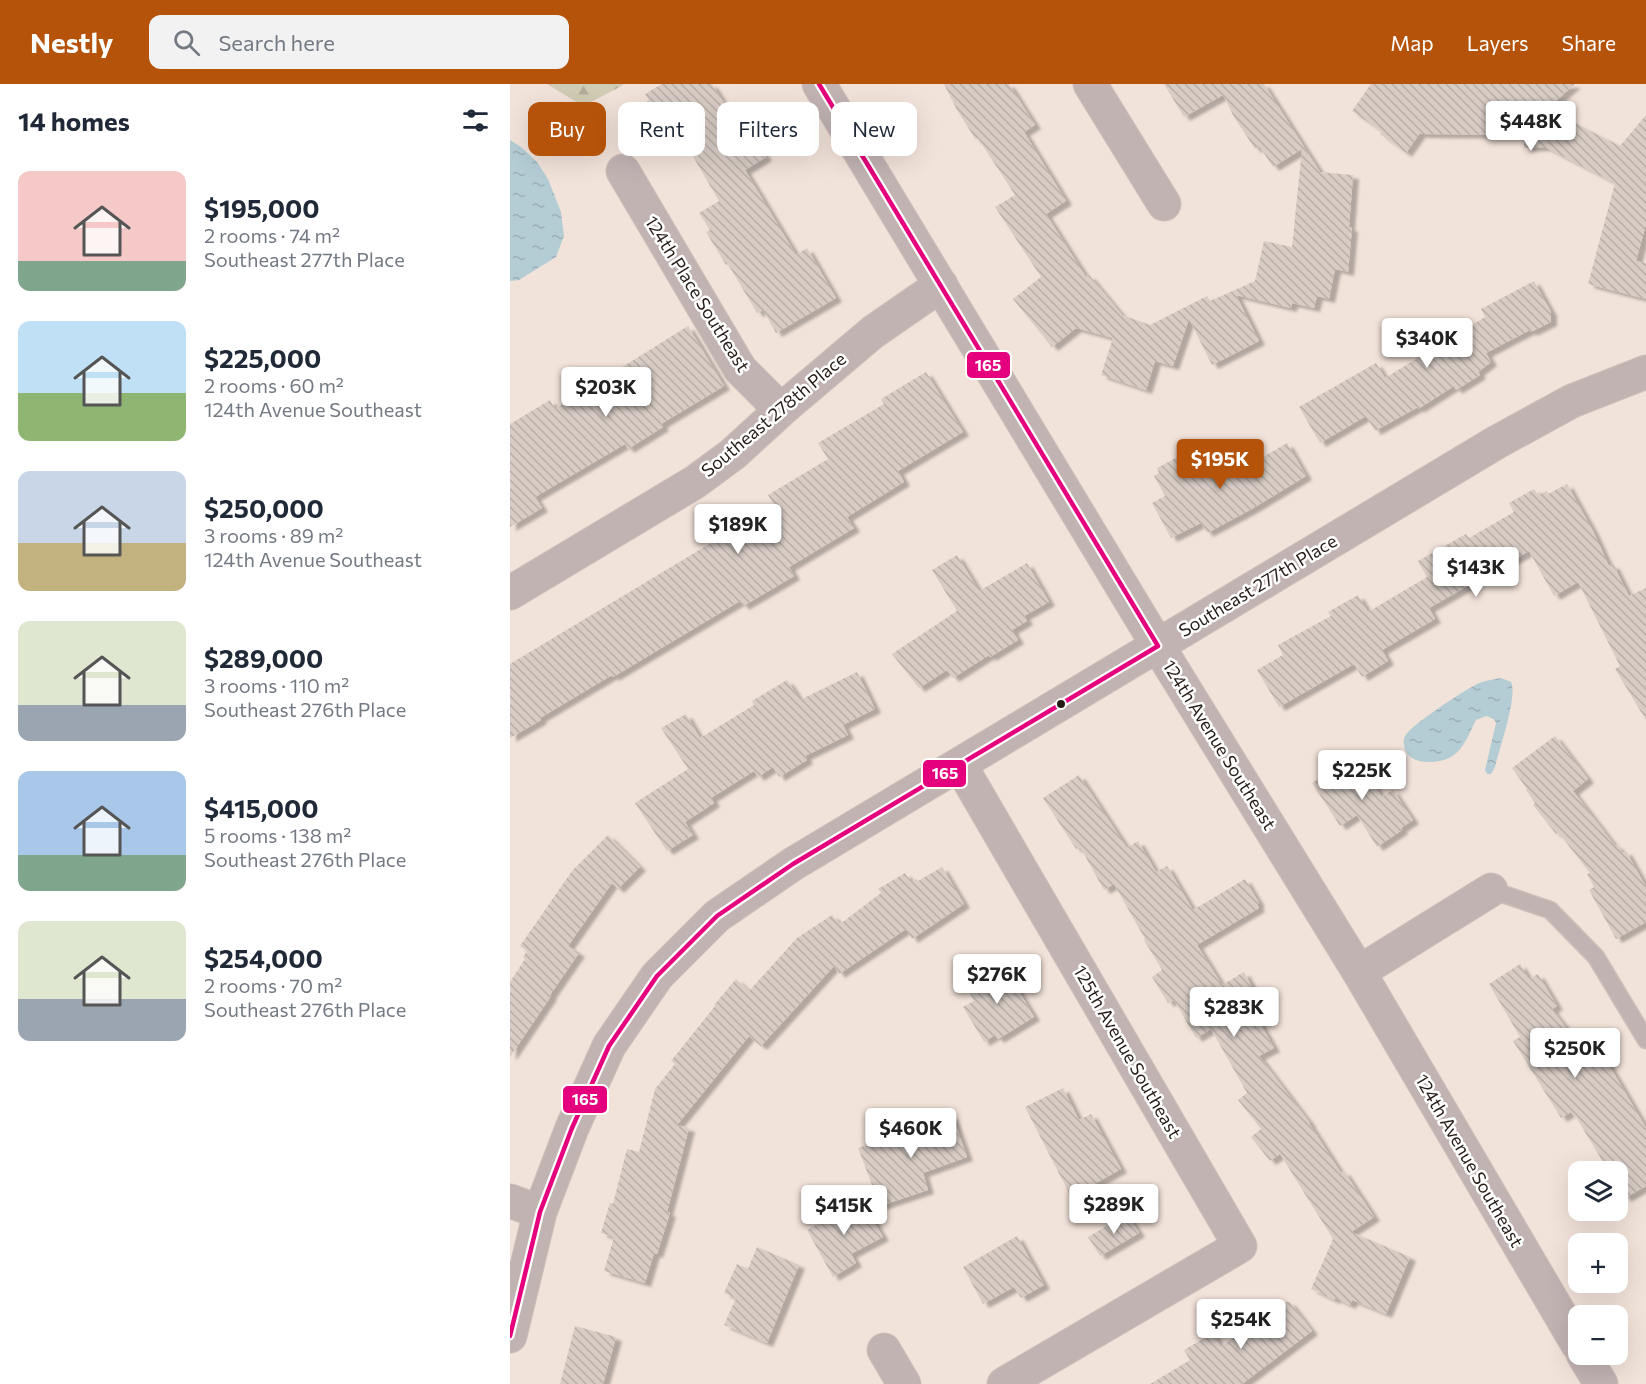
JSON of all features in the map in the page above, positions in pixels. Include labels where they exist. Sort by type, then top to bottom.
[{"type":"street","name":"124th Avenue Southeast","points":[[819,84],[1158,646],[1359,972],[1568,1328]]},
{"type":"street","points":[[1090,84],[1164,204]]},
{"type":"street","name":"124th Place Southeast","points":[[623,171],[740,369],[781,410]]},
{"type":"street","name":"Southeast 278th Place","points":[[510,593],[695,482],[733,454],[873,332],[940,285]]},
{"type":"street","name":"Southeast 277th Place","points":[[510,1336],[540,1212],[572,1128],[609,1046],[657,976],[717,916],[793,864],[1497,442],[1572,401],[1646,372]]},
{"type":"street","name":"125th Avenue Southeast","points":[[960,765],[1240,1246],[1004,1384]]},
{"type":"street","points":[[1359,972],[1491,890]]},
{"type":"street","points":[[510,1201],[540,1212]]},
{"type":"street","points":[[884,1350],[904,1384]]},
{"type":"street","points":[[1590,1365],[1601,1384]]},
{"type":"lane","points":[[1491,890],[1550,910],[1596,957],[1646,1040]]},
{"type":"green space","points":[[547,84],[624,84],[591,102],[576,102]]},
{"type":"water","points":[[510,140],[537,162],[548,179],[561,212],[564,236],[556,257],[519,280],[510,281]]},
{"type":"water","points":[[1501,678],[1511,682],[1512,699],[1504,736],[1491,774],[1487,774],[1485,770],[1496,723],[1494,719],[1486,716],[1476,720],[1467,739],[1454,755],[1433,762],[1410,757],[1406,751],[1404,738],[1418,723],[1466,690],[1484,681]]},
{"type":"building","points":[[662,84],[712,84],[723,102],[717,102],[717,156],[765,156],[745,170],[796,255],[807,248],[836,298],[776,333],[763,310],[757,313],[706,232],[710,230],[699,213],[719,201],[693,156],[705,156],[705,102],[646,102],[649,100],[645,94]]},
{"type":"building","points":[[944,84],[1009,84],[1035,125],[1024,132],[1066,201],[1046,214],[1086,277],[1089,275],[1122,315],[1150,325],[1207,296],[1210,301],[1255,281],[1264,241],[1292,247],[1302,149],[1273,167],[1259,146],[1255,149],[1223,95],[1184,117],[1164,84],[1264,84],[1320,172],[1353,175],[1348,272],[1335,269],[1329,299],[1317,296],[1314,308],[1292,303],[1291,308],[1236,295],[1259,341],[1212,365],[1189,319],[1173,366],[1155,361],[1146,390],[1101,375],[1113,338],[1076,328],[1052,347],[1013,299],[1041,277],[995,207],[1015,195],[978,138],[976,140]]},
{"type":"building","points":[[1371,84],[1575,84],[1547,109],[1620,146],[1646,115],[1646,224],[1636,261],[1646,263],[1646,299],[1588,284],[1615,183],[1545,147],[1524,148],[1524,135],[1420,133],[1406,153],[1380,134],[1382,132],[1352,111]]},
{"type":"building","points":[[1534,281],[1551,312],[1551,322],[1531,332],[1530,330],[1486,353],[1491,362],[1478,372],[1480,375],[1456,390],[1454,386],[1418,409],[1418,407],[1375,431],[1366,416],[1320,443],[1299,407],[1376,363],[1385,378],[1485,317],[1481,309]]},
{"type":"building","points":[[688,326],[724,386],[661,424],[663,427],[628,449],[625,444],[535,497],[542,508],[510,527],[510,424],[550,400],[555,409]]},
{"type":"building","points":[[926,372],[963,432],[898,471],[904,482],[847,517],[854,528],[789,567],[794,576],[743,606],[740,601],[613,677],[612,675],[510,738],[510,664],[774,505],[768,495],[828,459],[818,443],[884,404],[881,399]]},
{"type":"building","points":[[1287,443],[1306,476],[1207,533],[1201,523],[1171,538],[1152,503],[1165,496],[1154,476],[1159,473],[1157,468],[1195,448],[1215,485]]},
{"type":"building","points":[[1567,484],[1609,566],[1613,564],[1629,596],[1646,588],[1646,720],[1615,669],[1620,666],[1578,582],[1554,596],[1529,551],[1429,608],[1435,619],[1382,650],[1388,661],[1362,677],[1354,664],[1279,707],[1257,670],[1283,655],[1278,645],[1331,616],[1328,612],[1358,595],[1368,612],[1427,577],[1418,561],[1466,534],[1469,538],[1514,512],[1509,503],[1534,489],[1538,495],[1547,491],[1548,494]]},
{"type":"building","points":[[957,555],[979,591],[1027,563],[1049,602],[1024,616],[1027,621],[1012,630],[1018,640],[953,678],[947,670],[919,688],[892,654],[957,611],[932,570]]},
{"type":"building","points":[[857,672],[875,709],[843,725],[848,735],[805,756],[807,760],[779,777],[773,767],[758,777],[754,771],[711,798],[714,803],[685,822],[693,835],[667,851],[635,803],[688,769],[661,728],[686,714],[700,738],[754,705],[752,701],[787,680],[800,700]]},
{"type":"building","points":[[1555,736],[1588,779],[1573,791],[1615,846],[1617,845],[1622,853],[1626,851],[1646,887],[1646,922],[1616,939],[1589,890],[1594,887],[1587,874],[1590,873],[1558,832],[1556,834],[1533,805],[1535,803],[1512,768]]},
{"type":"building","points":[[1355,755],[1382,797],[1393,790],[1413,820],[1377,847],[1357,815],[1340,826],[1312,783]]},
{"type":"building","points":[[1079,775],[1127,848],[1138,841],[1156,872],[1167,866],[1193,910],[1245,879],[1259,903],[1257,904],[1259,908],[1197,945],[1222,985],[1244,972],[1265,1011],[1256,1016],[1274,1048],[1259,1056],[1310,1123],[1341,1173],[1344,1171],[1374,1217],[1351,1232],[1410,1257],[1386,1314],[1352,1300],[1350,1305],[1335,1298],[1334,1300],[1311,1289],[1333,1239],[1280,1154],[1270,1161],[1251,1137],[1261,1129],[1238,1100],[1247,1093],[1211,1029],[1196,1038],[1174,1000],[1168,1003],[1152,977],[1162,970],[1114,884],[1104,890],[1080,847],[1076,849],[1043,798]]},
{"type":"building","points":[[608,835],[640,867],[618,889],[612,883],[568,946],[579,953],[510,1057],[510,982],[525,959],[523,957],[527,951],[520,946],[572,871]]},
{"type":"building","points":[[942,867],[964,904],[912,939],[906,929],[839,974],[834,966],[761,1046],[749,1036],[677,1125],[689,1128],[667,1212],[670,1213],[645,1283],[604,1271],[614,1237],[601,1233],[610,1203],[613,1204],[627,1149],[639,1152],[655,1089],[675,1064],[671,1061],[714,1005],[736,979],[749,991],[797,938],[832,915],[840,924],[881,893],[878,889],[905,873],[911,882],[916,879],[918,881]]},
{"type":"building","points":[[1003,964],[1034,1017],[998,1039],[995,1035],[984,1042],[963,1007],[974,1001],[966,986]]},
{"type":"building","points":[[1520,964],[1529,979],[1538,974],[1557,1006],[1552,1009],[1590,1060],[1602,1053],[1646,1128],[1646,1186],[1628,1196],[1628,1161],[1602,1161],[1576,1117],[1571,1112],[1561,1118],[1513,1041],[1520,1037],[1489,984]]},
{"type":"building","points":[[1063,1088],[1079,1120],[1091,1114],[1121,1169],[1071,1197],[1025,1107]]},
{"type":"building","points":[[952,1115],[967,1157],[923,1173],[928,1190],[880,1206],[858,1148]]},
{"type":"building","points":[[861,1199],[883,1237],[851,1254],[856,1263],[833,1277],[807,1230]]},
{"type":"building","points":[[1127,1214],[1139,1233],[1100,1256],[1088,1237]]},
{"type":"building","points":[[1017,1236],[1044,1285],[1021,1298],[1014,1287],[983,1304],[963,1267]]},
{"type":"building","points":[[757,1247],[799,1265],[767,1343],[724,1325],[736,1298],[724,1293],[737,1264],[748,1269]]},
{"type":"building","points":[[1281,1302],[1290,1302],[1312,1331],[1242,1384],[1150,1384],[1190,1360],[1184,1350],[1213,1333],[1221,1347]]},
{"type":"building","points":[[575,1326],[616,1337],[603,1384],[560,1384]]},
{"type":"transit line","name":"165","points":[[819,84],[1158,646]]},
{"type":"transit line","name":"165","points":[[510,1336],[540,1212],[572,1128],[609,1046],[657,976],[717,916],[793,864],[1158,646]]}]
